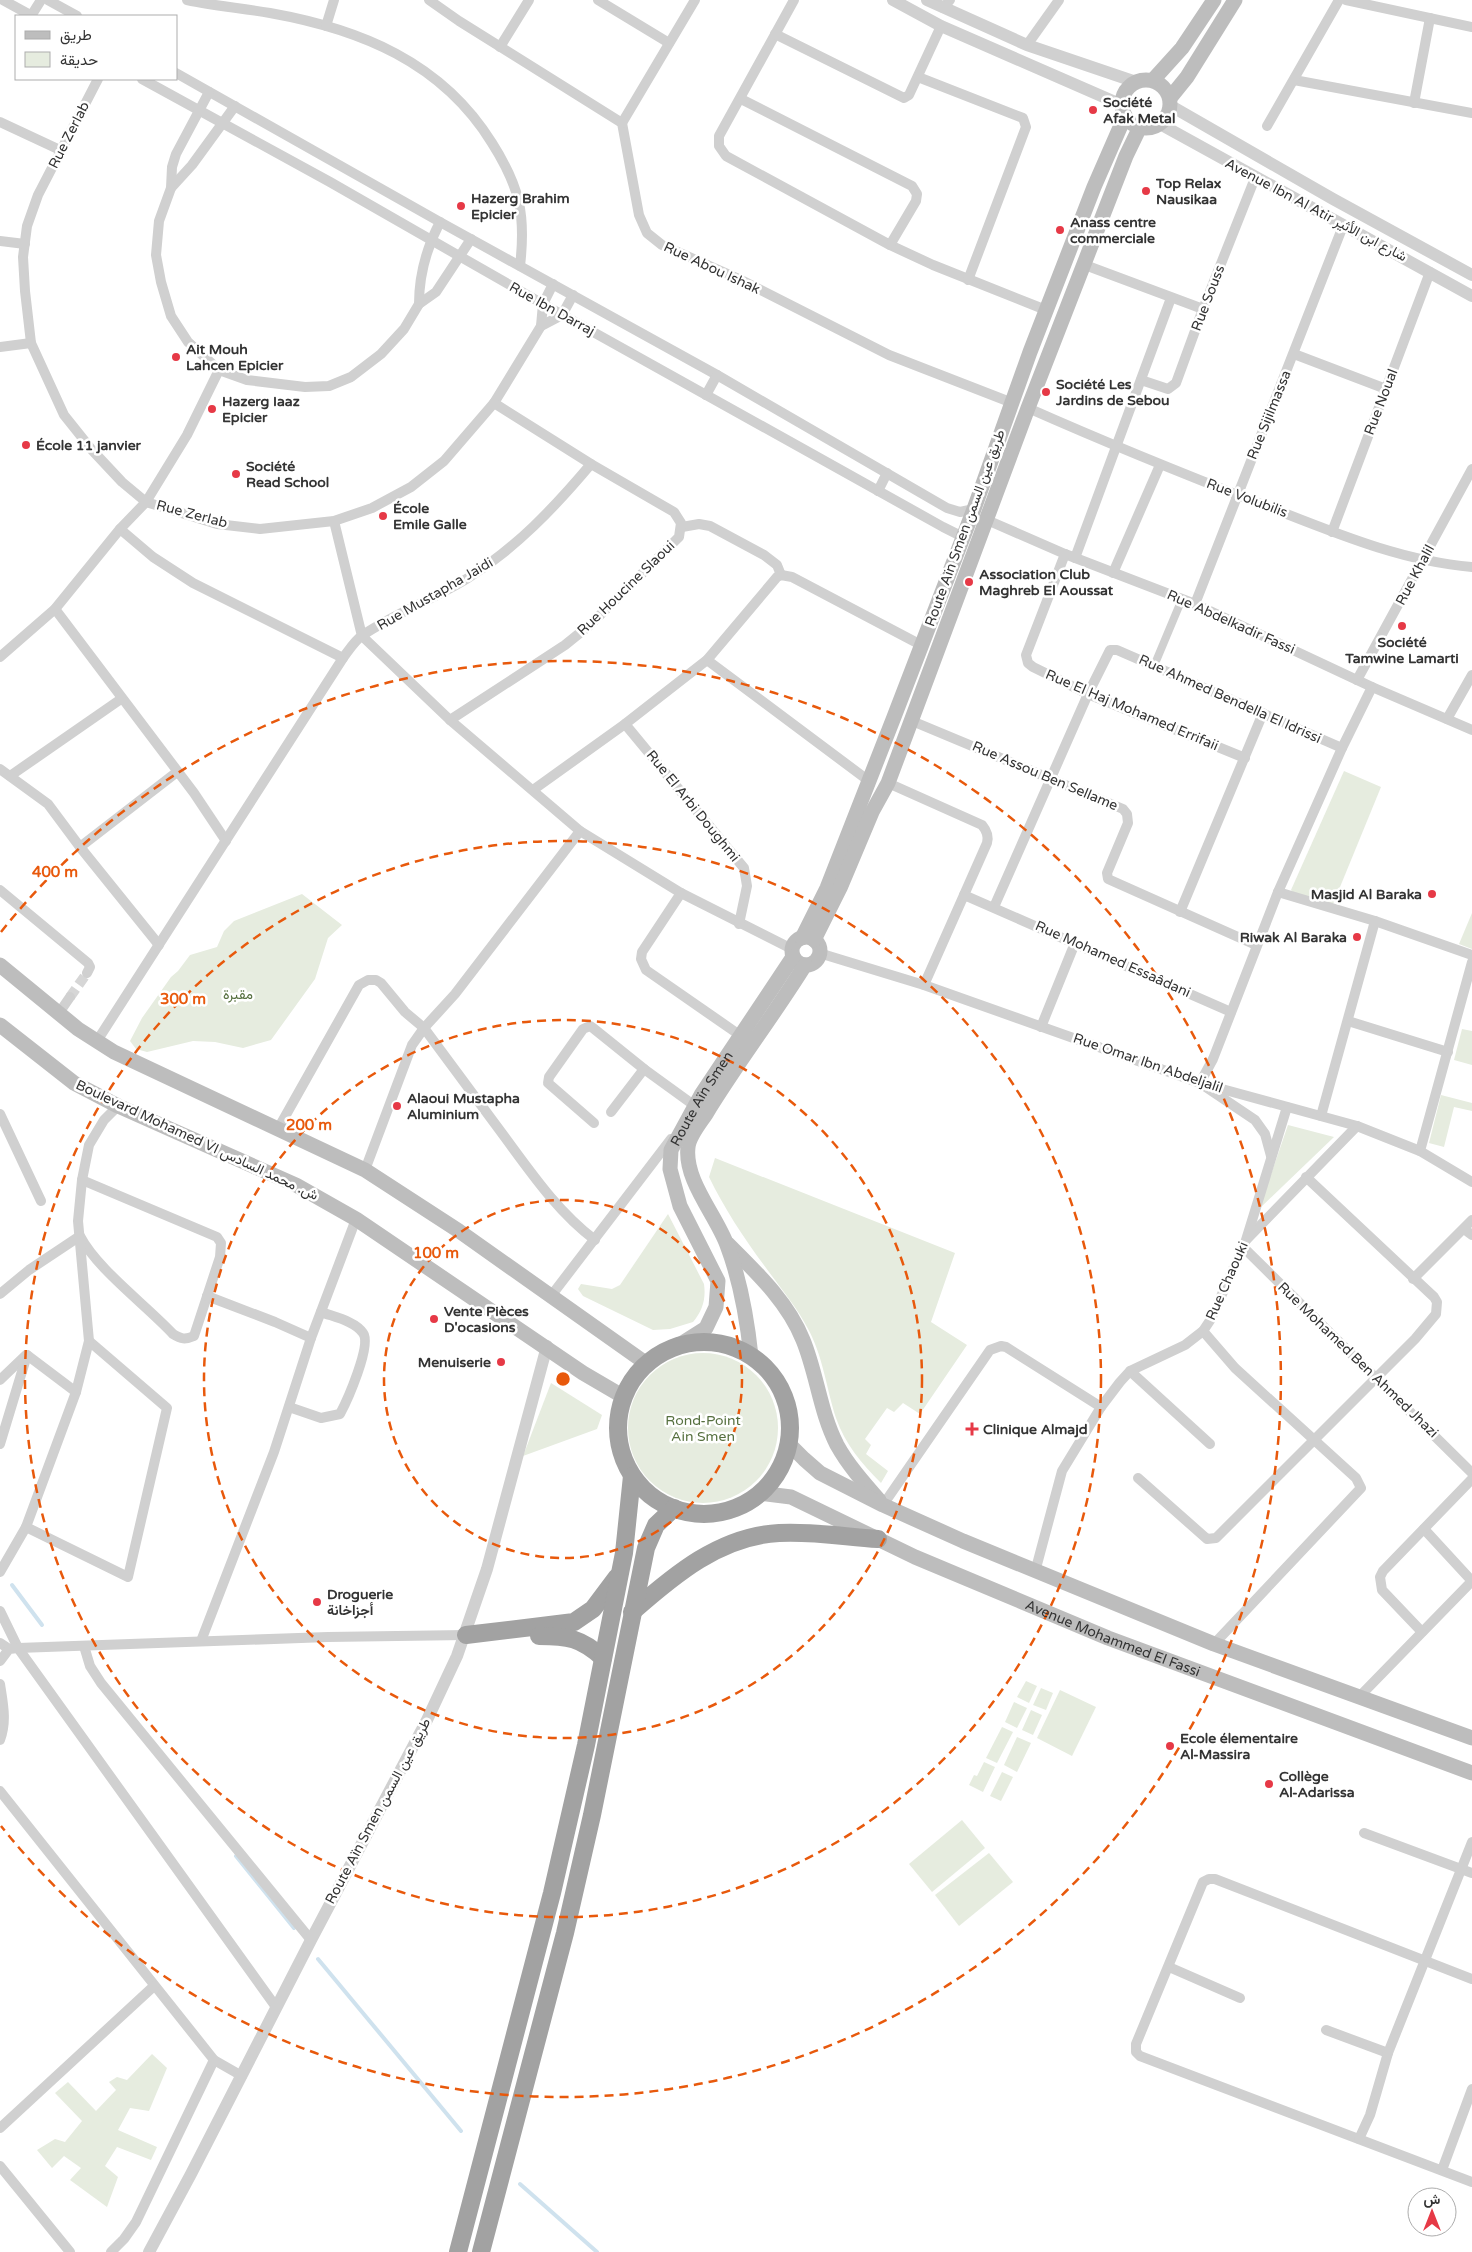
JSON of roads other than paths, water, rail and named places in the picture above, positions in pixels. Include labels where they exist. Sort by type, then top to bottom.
[{"type":"highway","points":[[692,1343],[713,1343],[729,1346],[751,1356],[768,1372],[781,1391],[789,1419],[788,1442],[777,1472],[759,1494],[738,1506],[718,1512],[698,1513],[674,1508],[649,1494],[632,1476],[623,1458],[618,1437],[618,1420],[624,1397],[636,1376],[647,1364],[676,1347],[692,1343]]},
{"type":"highway","points":[[458,2252],[552,1894],[586,1745],[620,1573],[632,1476]]},
{"type":"highway","points":[[481,2252],[570,1914],[592,1815],[632,1612],[650,1537],[656,1525],[674,1508]]},
{"type":"highway","points":[[632,1612],[671,1578],[702,1557],[740,1540],[778,1533],[878,1539]]},
{"type":"highway","points":[[466,1635],[574,1622],[593,1609],[620,1573]]},
{"type":"highway","points":[[466,1635],[563,1636],[588,1644],[604,1658]]},
{"type":"main road","points":[[1153,80],[1182,48],[1214,0]]},
{"type":"main road","points":[[1170,102],[1165,88],[1153,80],[1136,82],[1125,91],[1123,110],[1132,124],[1140,128],[1148,128],[1160,124],[1167,117],[1170,102],[1235,0]]},
{"type":"main road","name":"Route Aïn Smen طريق عين السمن","points":[[804,950],[826,888],[974,509],[1010,402],[1123,110]]},
{"type":"main road","name":"Route Aïn Smen طريق عين السمن","points":[[804,950],[840,888],[872,812],[888,783],[988,520],[1028,408],[1126,156],[1140,128]]},
{"type":"main road","name":"Route Aïn Smen","points":[[676,1347],[706,1328],[713,1317],[718,1281],[680,1206],[670,1170],[671,1150],[691,1112],[740,1036],[804,950]]},
{"type":"main road","name":"Route Aïn Smen","points":[[751,1356],[741,1286],[726,1242],[694,1178],[688,1161],[688,1145],[804,950]]},
{"type":"main road","points":[[0,965],[59,1013],[114,1052],[364,1170],[458,1231],[647,1364]]},
{"type":"main road","name":"Boulevard Mohamed VI ش. محمد السادس","points":[[0,1025],[74,1083],[118,1106],[296,1185],[356,1219],[547,1346],[584,1373],[624,1397]]},
{"type":"main road","points":[[726,1242],[782,1303],[803,1339],[828,1424],[838,1446],[852,1468],[883,1505]]},
{"type":"main road","points":[[788,1442],[820,1473],[883,1505],[1035,1572],[1214,1644],[1472,1738]]},
{"type":"main road","name":"Avenue Mohammed El Fassi","points":[[759,1494],[791,1497],[982,1587],[1108,1638],[1472,1773]]},
{"type":"street","points":[[4,0],[29,15]]},
{"type":"street","points":[[32,15],[42,0]]},
{"type":"street","points":[[48,0],[75,15]]},
{"type":"street","points":[[326,26],[334,0]]},
{"type":"street","points":[[428,0],[622,123],[695,0]]},
{"type":"street","points":[[500,47],[529,0]]},
{"type":"street","points":[[598,0],[670,43]]},
{"type":"street","points":[[794,0],[719,136],[721,151],[726,156],[890,245],[968,280],[1046,310]]},
{"type":"street","points":[[893,0],[941,26],[1123,110]]},
{"type":"street","points":[[927,0],[947,4],[1027,45],[1136,82]]},
{"type":"street","points":[[1027,45],[1059,0]]},
{"type":"street","points":[[1268,126],[1339,0]]},
{"type":"street","points":[[1346,0],[1472,26]]},
{"type":"street","points":[[194,1],[272,14],[326,26],[383,46],[417,65],[460,102],[484,130],[509,173],[523,218],[524,239],[520,266]]},
{"type":"street","points":[[1414,103],[1430,18]]},
{"type":"street","points":[[775,34],[901,98],[909,95],[941,26]]},
{"type":"street","name":"Rue Ibn Darraj","points":[[178,74],[717,375],[947,508],[960,512],[974,509]]},
{"type":"street","points":[[918,76],[1023,118],[1025,121],[1026,128],[968,280]]},
{"type":"street","name":"Rue ZerIab","points":[[97,80],[38,195],[27,226],[24,292],[31,343],[64,415],[92,450],[122,482],[146,502],[217,524],[260,530],[334,521],[372,508],[411,488],[444,461],[494,403],[540,326],[543,304],[553,284]]},
{"type":"street","name":"Rue Ibn Darraj","points":[[144,80],[330,182],[562,315],[963,537]]},
{"type":"street","points":[[1294,80],[1472,114]]},
{"type":"street","points":[[209,92],[176,154],[172,167],[171,188],[159,221],[156,255],[161,282],[171,316],[188,342],[219,370],[246,380],[305,387],[329,386],[351,377],[381,354],[404,329],[419,304],[436,292],[471,239]]},
{"type":"street","points":[[741,99],[912,186],[917,194],[916,201],[890,245]]},
{"type":"street","name":"Avenue Ibn Al Atir شارع ابن الأثير","points":[[1170,102],[1333,199],[1472,275]]},
{"type":"street","points":[[171,188],[192,164],[235,106]]},
{"type":"street","points":[[0,122],[60,150]]},
{"type":"street","name":"Rue Abou Ishak","points":[[622,123],[639,215],[644,228],[654,240],[739,279],[889,355],[1010,402]]},
{"type":"street","name":"Avenue Ibn Al Atir شارع ابن الأثير","points":[[1160,124],[1472,296]]},
{"type":"street","name":"Rue Souss","points":[[1141,380],[1168,389],[1174,387],[1202,309],[1255,178]]},
{"type":"street","points":[[419,304],[419,291],[430,240],[440,222]]},
{"type":"street","name":"Rue Sijilmassa","points":[[1195,604],[1343,226]]},
{"type":"street","points":[[0,241],[25,244]]},
{"type":"street","points":[[1085,265],[1202,309]]},
{"type":"street","name":"Rue Noual","points":[[1332,532],[1430,272]]},
{"type":"street","points":[[540,326],[562,315],[573,295]]},
{"type":"street","points":[[1070,556],[1116,448],[1171,298]]},
{"type":"street","points":[[0,347],[31,343]]},
{"type":"street","points":[[1294,354],[1386,389]]},
{"type":"street","points":[[0,656],[55,610],[120,530],[146,502],[187,435],[219,370]]},
{"type":"street","points":[[706,395],[717,375]]},
{"type":"street","name":"Rue Houcine Slaoui","points":[[450,720],[579,634],[678,539],[682,527],[679,517],[674,512],[591,464],[494,403]]},
{"type":"street","name":"Rue Volubilis","points":[[1028,408],[1116,448],[1332,532],[1422,561],[1472,567]]},
{"type":"street","name":"Rue Mustapha Jaidi","points":[[362,636],[432,599],[500,556],[532,529],[561,500],[591,464]]},
{"type":"street","points":[[1113,574],[1160,465]]},
{"type":"street","name":"Rue Khalil","points":[[1357,680],[1472,469]]},
{"type":"street","points":[[878,491],[887,473]]},
{"type":"street","name":"Rue Abdelkadir Fassi","points":[[988,520],[1113,574],[1195,604],[1372,688],[1472,730]]},
{"type":"street","points":[[97,1041],[343,658],[362,636],[334,521]]},
{"type":"street","points":[[682,527],[699,524],[710,526],[764,555],[777,565],[779,576]]},
{"type":"street","points":[[120,530],[153,557],[193,583],[343,658]]},
{"type":"street","name":"Rue El Haj Mohamed Errifaii","points":[[1070,556],[1026,655],[1028,663],[1032,667],[1088,694],[1245,758]]},
{"type":"street","points":[[779,576],[792,577],[921,645]]},
{"type":"street","points":[[533,790],[625,724],[707,660],[779,576]]},
{"type":"street","points":[[1154,666],[1182,599]]},
{"type":"street","points":[[55,610],[177,772],[226,841]]},
{"type":"street","name":"Rue Omar Ibn Abdeljalil","points":[[362,636],[450,720],[580,831],[680,893],[739,924],[804,950],[924,985],[1200,1083],[1357,1126],[1420,1151],[1472,1182]]},
{"type":"street","name":"Rue Ahmed Bendella El Idrissi","points":[[1088,694],[1107,653],[1117,650],[1342,748]]},
{"type":"street","points":[[707,660],[869,781]]},
{"type":"street","points":[[1447,719],[1472,675]]},
{"type":"street","points":[[1271,1157],[1264,1134],[1255,1120],[1200,1083],[1213,1059],[1278,892],[1342,748],[1372,688]]},
{"type":"street","points":[[994,907],[1088,694]]},
{"type":"street","points":[[10,776],[121,699]]},
{"type":"street","points":[[1180,912],[1263,713]]},
{"type":"street","name":"Rue Assou Ben Sellame","points":[[912,720],[1126,812],[1128,823],[1107,873],[1108,879],[1256,945]]},
{"type":"street","name":"Rue El Arbi Doughmi","points":[[625,724],[744,868],[747,886],[739,924]]},
{"type":"street","points":[[0,769],[48,804],[80,848],[159,945]]},
{"type":"street","points":[[80,848],[177,772]]},
{"type":"street","points":[[888,783],[982,825],[988,838],[924,985]]},
{"type":"street","points":[[364,1170],[412,1045],[424,1028],[454,994],[580,831]]},
{"type":"street","points":[[0,890],[88,963],[90,968],[88,973]]},
{"type":"street","points":[[1278,892],[1375,921],[1472,955]]},
{"type":"street","points":[[680,893],[642,952],[642,965],[646,970],[740,1036]]},
{"type":"street","name":"Rue Mohamed Essaâdani","points":[[964,895],[1231,1012]]},
{"type":"street","points":[[1321,1116],[1375,921]]},
{"type":"street","points":[[1041,1027],[1075,943]]},
{"type":"street","points":[[1420,1151],[1472,962]]},
{"type":"street","points":[[278,1129],[359,985],[368,980],[376,980],[381,983],[405,1012],[424,1028],[544,1190],[573,1223],[595,1240]]},
{"type":"street","points":[[59,1013],[70,997]]},
{"type":"street","points":[[1348,1021],[1448,1052]]},
{"type":"street","points":[[551,1296],[691,1112],[644,1069],[590,1026],[584,1029],[549,1077],[548,1083],[594,1122]]},
{"type":"street","points":[[611,1112],[644,1069]]},
{"type":"street","points":[[0,1572],[26,1527],[76,1392],[89,1341],[78,1221],[82,1180],[85,1157],[92,1139],[104,1120],[118,1106]]},
{"type":"street","name":"Rue Chaouki","points":[[1035,1572],[1062,1471],[1101,1407],[1130,1372],[1141,1365],[1170,1354],[1203,1332],[1212,1319],[1245,1244],[1287,1107]]},
{"type":"street","points":[[0,1114],[41,1201]]},
{"type":"street","points":[[1245,1244],[1306,1177],[1357,1126]]},
{"type":"street","points":[[1138,1478],[1207,1539],[1212,1540],[1221,1536],[1313,1439],[1415,1339],[1436,1314],[1436,1302],[1425,1290],[1306,1177]]},
{"type":"street","points":[[80,1236],[85,1246],[101,1263],[180,1338],[187,1339],[194,1336],[220,1257],[221,1243],[217,1237],[82,1180]]},
{"type":"street","points":[[202,1641],[274,1452],[311,1338],[356,1219]]},
{"type":"street","points":[[1413,1279],[1468,1232],[1472,1220]]},
{"type":"street","points":[[0,1294],[29,1270],[80,1236]]},
{"type":"street","name":"Rue Mohamed Ben Ahmed Jhazi","points":[[1245,1244],[1375,1380],[1472,1473]]},
{"type":"street","points":[[208,1296],[311,1338]]},
{"type":"street","points":[[289,1407],[321,1418],[340,1414],[346,1403],[361,1359],[366,1342],[365,1335],[361,1330],[354,1325],[321,1312]]},
{"type":"street","points":[[1203,1332],[1235,1368],[1356,1478],[1360,1484],[1359,1493],[1214,1644]]},
{"type":"street","points":[[26,1527],[128,1577],[167,1408],[89,1341]]},
{"type":"street","name":"Route Aïn Smen طريق عين السمن","points":[[148,2252],[242,2076],[427,1720],[466,1635],[487,1569],[547,1346]]},
{"type":"street","points":[[883,1505],[990,1350],[1006,1347],[1101,1407]]},
{"type":"street","points":[[27,1354],[76,1392]]},
{"type":"street","points":[[0,1380],[27,1354]]},
{"type":"street","points":[[0,1444],[27,1354]]},
{"type":"street","points":[[1130,1372],[1210,1444]]},
{"type":"street","points":[[1422,1632],[1382,1590],[1380,1577],[1383,1571],[1472,1479]]},
{"type":"street","points":[[1360,1696],[1472,1581],[1424,1530]]},
{"type":"street","points":[[0,1611],[9,1647],[276,2008]]},
{"type":"street","points":[[9,1647],[466,1635]]},
{"type":"street","points":[[84,1646],[90,1666],[101,1683],[311,1940]]},
{"type":"street","points":[[0,1661],[9,1647]]},
{"type":"street","points":[[0,1684],[5,1717],[0,1740]]},
{"type":"street","points":[[0,1791],[214,2060],[242,2076]]},
{"type":"street","points":[[1364,1833],[1467,1871]]},
{"type":"street","points":[[1359,2139],[1370,2115],[1388,2054],[1425,1962],[1467,1871],[1472,1842]]},
{"type":"street","points":[[1472,1979],[1212,1878],[1203,1882],[1136,2044],[1136,2052],[1140,2056],[1214,2085],[1287,2110],[1472,2182]]},
{"type":"street","points":[[1169,1968],[1240,1998]]},
{"type":"street","points":[[0,2128],[154,1986]]},
{"type":"street","points":[[1326,2030],[1388,2054]]},
{"type":"street","points":[[111,2252],[124,2239],[136,2222],[214,2060]]},
{"type":"street","points":[[1442,2170],[1471,2093]]},
{"type":"street","points":[[0,2166],[70,2252]]},
{"type":"waterway","points":[[12,1585],[42,1625]]},
{"type":"waterway","points":[[236,1856],[294,1928]]},
{"type":"waterway","points":[[318,1959],[461,2131]]},
{"type":"waterway","points":[[520,2184],[597,2252]]},
{"type":"tunnel","points":[[70,997],[87,973]]},
{"type":"place","name":"Société Afak Metal","points":[[1093,110]]},
{"type":"place","name":"Top Relax Nausikaa","points":[[1146,191]]},
{"type":"place","name":"Hazerg Brahim Epicier","points":[[461,206]]},
{"type":"place","name":"Anass centre commerciale","points":[[1060,230]]},
{"type":"place","name":"Ait Mouh Lahcen Epicier","points":[[176,357]]},
{"type":"place","name":"Société Les Jardins de Sebou","points":[[1046,392]]},
{"type":"place","name":"Hazerg Iaaz Epicier","points":[[212,409]]},
{"type":"place","name":"École 11 janvier","points":[[26,445]]},
{"type":"place","name":"Société Read School","points":[[236,474]]},
{"type":"place","name":"École Emile Galle","points":[[383,516]]},
{"type":"place","name":"Association Club Maghreb El Aoussat","points":[[969,582]]},
{"type":"place","name":"Société Tamwine Lamarti","points":[[1402,626]]},
{"type":"place","name":"Masjid Al Baraka","points":[[1432,894]]},
{"type":"place","name":"Riwak Al Baraka","points":[[1357,937]]},
{"type":"place","name":"Alaoui Mustapha Aluminium","points":[[397,1106]]},
{"type":"place","name":"Vente Pièces D'ocasions","points":[[434,1319]]},
{"type":"place","name":"Menuiserie","points":[[501,1362]]},
{"type":"place","name":"Clinique Almajd","points":[[972,1429]]},
{"type":"place","name":"Droguerie أجزاخانة","points":[[317,1602]]},
{"type":"place","name":"Ecole élementaire Al-Massira","points":[[1170,1746]]},
{"type":"place","name":"Collège Al-Adarissa","points":[[1269,1784]]},
{"type":"park label","name":"مقبرة","points":[[238,994]]},
{"type":"park label","name":"Rond-Point Ain Smen","points":[[703,1428]]}]
